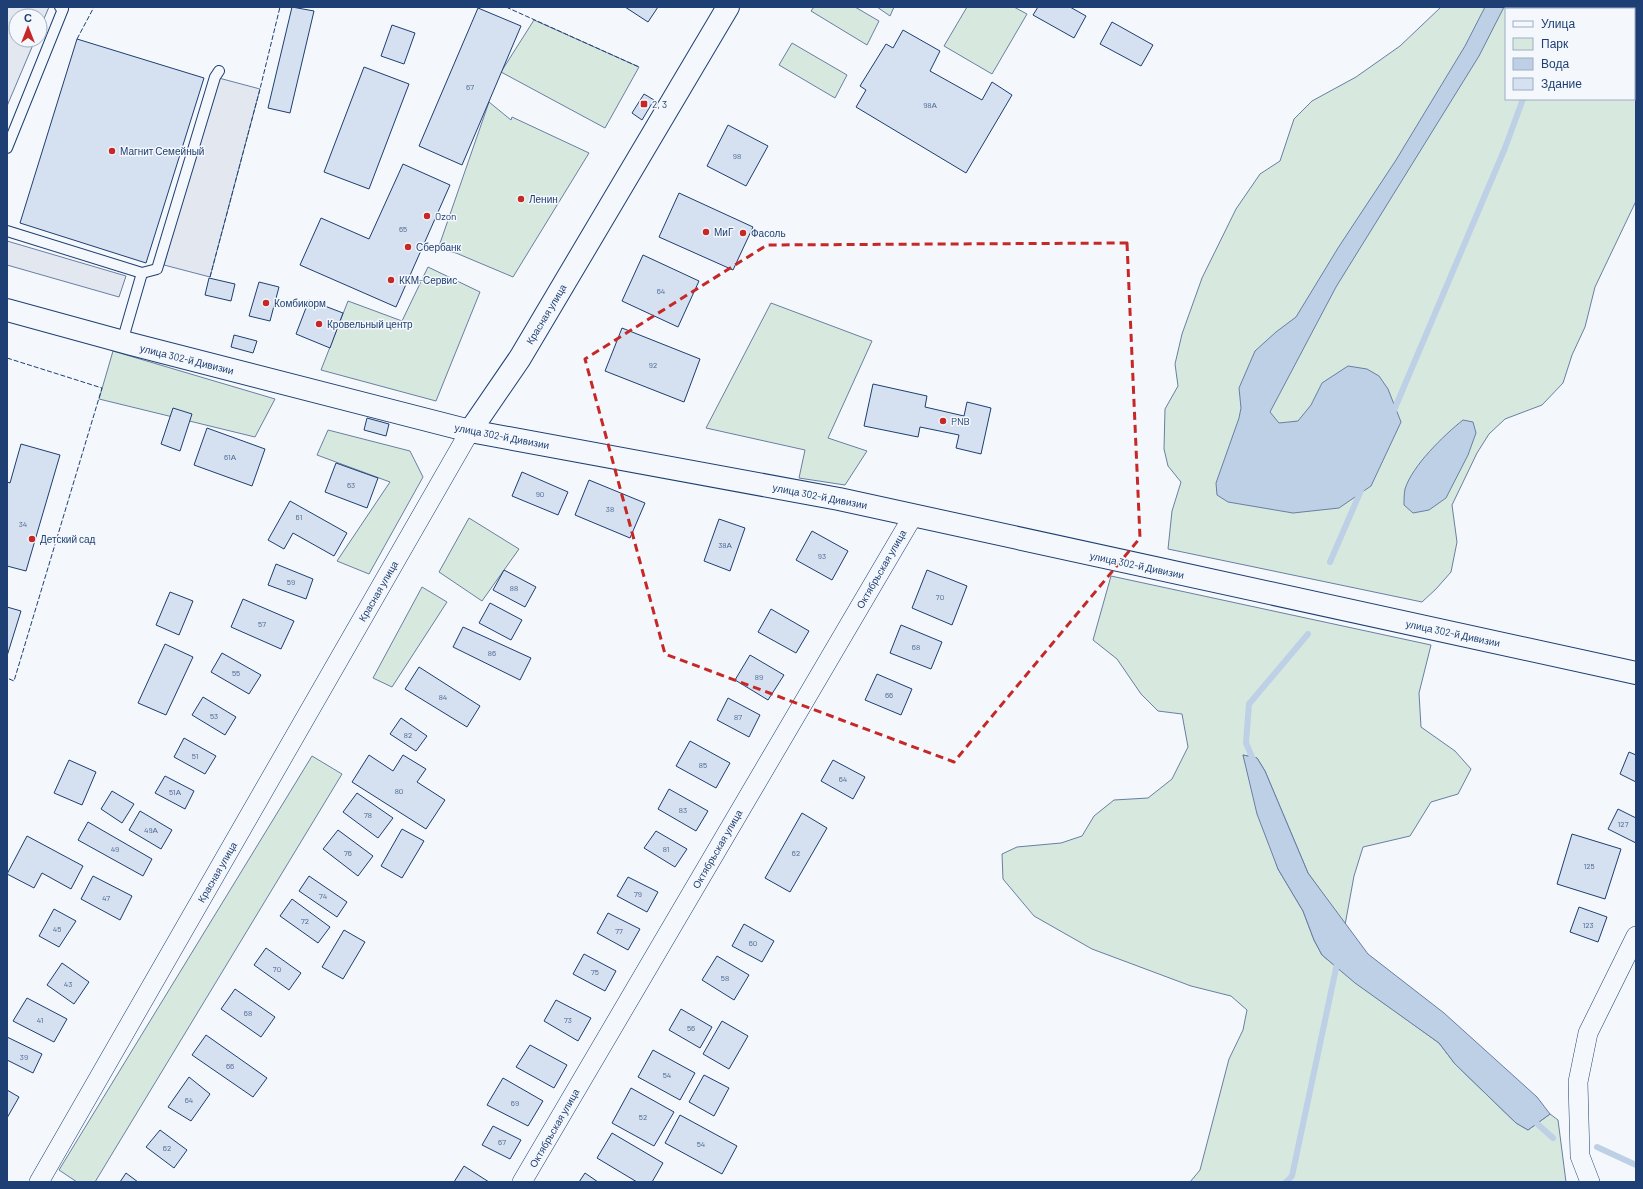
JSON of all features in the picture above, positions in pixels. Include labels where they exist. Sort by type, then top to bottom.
[{"type":"main road","name":"Красная улица","points":[[470,431],[524,352],[728,7]]},
{"type":"main road","name":"улица 302-й Дивизии","points":[[7,310],[122,342],[470,431],[839,499],[1636,673]]},
{"type":"street","name":"Красная улица","points":[[39,1182],[470,431]]},
{"type":"street","name":"Октябрьская улица","points":[[522,1182],[913,516]]},
{"type":"street","points":[[1590,1182],[1580,1156],[1578,1082],[1588,1033],[1636,936]]},
{"type":"lane","points":[[7,148],[63,9],[60,7]]},
{"type":"lane","points":[[7,231],[142,273],[157,269],[215,77],[219,70]]},
{"type":"lane","points":[[122,342],[142,273]]},
{"type":"highlighted area","points":[[1127,243],[1140,538],[954,762],[665,654],[585,359],[767,245]]},
{"type":"green space","points":[[814,7],[855,7],[879,21],[867,45],[811,11]]},
{"type":"green space","points":[[877,7],[894,7],[890,16]]},
{"type":"green space","points":[[967,7],[1014,7],[1027,14],[992,74],[944,46]]},
{"type":"green space","points":[[1441,7],[1636,7],[1636,201],[1595,287],[1585,327],[1572,355],[1563,383],[1542,405],[1505,419],[1489,434],[1477,453],[1452,505],[1457,542],[1451,572],[1422,602],[1168,549],[1172,511],[1181,482],[1168,466],[1164,449],[1165,409],[1178,386],[1175,364],[1182,334],[1202,278],[1236,209],[1260,174],[1280,161],[1294,119],[1312,101],[1356,77],[1400,46]]},
{"type":"green space","points":[[534,20],[639,67],[605,128],[501,72]]},
{"type":"green space","points":[[792,43],[847,75],[835,98],[779,65]]},
{"type":"green space","points":[[489,102],[511,120],[512,117],[589,153],[513,277],[456,253],[438,249]]},
{"type":"green space","points":[[428,267],[480,292],[436,401],[321,370],[348,301],[402,321]]},
{"type":"green space","points":[[771,303],[872,341],[828,438],[867,451],[845,485],[799,478],[805,450],[706,428]]},
{"type":"green space","points":[[113,351],[275,399],[255,437],[99,399]]},
{"type":"green space","points":[[328,430],[410,451],[423,477],[369,574],[337,561],[390,482],[317,455]]},
{"type":"green space","points":[[469,518],[519,549],[482,601],[439,572]]},
{"type":"green space","points":[[1111,576],[1431,645],[1419,693],[1421,727],[1455,751],[1471,769],[1458,794],[1431,802],[1410,836],[1363,847],[1354,876],[1345,925],[1308,873],[1265,771],[1257,758],[1243,755],[1278,869],[1303,911],[1314,940],[1322,955],[1356,983],[1439,1043],[1455,1064],[1516,1123],[1528,1130],[1550,1114],[1558,1120],[1566,1182],[1190,1182],[1200,1170],[1229,1059],[1243,1030],[1247,1010],[1231,996],[1191,986],[1092,949],[1034,916],[1003,879],[1002,854],[1017,847],[1061,843],[1082,836],[1094,816],[1114,800],[1148,798],[1172,779],[1188,747],[1182,714],[1158,711],[1141,694],[1117,659],[1093,640]]},
{"type":"green space","points":[[422,587],[447,602],[392,687],[373,678]]},
{"type":"green space","points":[[312,756],[342,774],[95,1182],[77,1182],[59,1170]]},
{"type":"shaded area","points":[[7,7],[49,7],[48,9],[48,8],[8,8],[8,48],[32,48],[7,106]]},
{"type":"shaded area","points":[[215,77],[260,89],[210,277],[164,265]]},
{"type":"shaded area","points":[[7,241],[126,276],[119,297],[7,265]]},
{"type":"water","points":[[1485,7],[1504,7],[1479,56],[1336,287],[1270,412],[1279,423],[1298,421],[1311,405],[1322,383],[1348,366],[1367,369],[1379,376],[1388,389],[1401,422],[1371,486],[1339,508],[1293,513],[1228,502],[1217,495],[1216,483],[1239,418],[1241,408],[1239,388],[1255,351],[1276,332],[1296,317],[1338,248],[1396,160],[1465,46]]},
{"type":"water","points":[[1463,420],[1473,422],[1476,433],[1468,455],[1446,498],[1429,510],[1413,513],[1404,505],[1405,489],[1409,480],[1421,461]]},
{"type":"water","points":[[1243,755],[1257,758],[1265,771],[1308,873],[1368,954],[1444,1013],[1537,1097],[1550,1114],[1528,1130],[1516,1123],[1455,1064],[1439,1043],[1355,983],[1322,955],[1314,940],[1303,911],[1278,869],[1257,814]]},
{"type":"building","points":[[292,7],[314,11],[290,113],[268,108]]},
{"type":"building","points":[[625,7],[658,7],[648,22]]},
{"type":"building","points":[[1038,7],[1070,7],[1086,16],[1074,38],[1033,15]]},
{"type":"building","points":[[478,8],[521,26],[462,165],[419,146]]},
{"type":"building","points":[[1112,22],[1153,45],[1141,66],[1100,44]]},
{"type":"building","points":[[392,25],[415,33],[404,64],[381,56]]},
{"type":"building","points":[[903,30],[940,51],[930,71],[982,100],[992,82],[1012,95],[966,173],[856,107],[866,90],[860,86],[886,44],[893,48]]},
{"type":"building","name":"Магнит Семейный","points":[[77,39],[204,78],[146,263],[20,223]]},
{"type":"building","points":[[364,67],[409,84],[369,189],[324,172]]},
{"type":"building","points":[[644,94],[654,100],[642,120],[632,113]]},
{"type":"building","points":[[728,125],[768,146],[746,186],[707,166]]},
{"type":"building","points":[[403,164],[450,185],[396,307],[300,265],[321,218],[369,239]]},
{"type":"building","name":"МиГ","points":[[679,193],[753,227],[733,270],[659,237]]},
{"type":"building","points":[[643,255],[699,281],[678,327],[622,301]]},
{"type":"building","points":[[209,278],[235,284],[231,301],[205,295]]},
{"type":"building","points":[[259,282],[279,287],[270,321],[249,316]]},
{"type":"building","name":"Кровельный центр","points":[[309,300],[343,313],[330,348],[296,334]]},
{"type":"building","points":[[622,328],[700,359],[684,402],[605,371]]},
{"type":"building","points":[[234,335],[257,341],[253,353],[231,347]]},
{"type":"building","points":[[873,384],[927,396],[925,407],[964,416],[967,402],[991,408],[981,454],[956,448],[959,435],[920,427],[918,437],[864,426]]},
{"type":"building","points":[[173,408],[192,414],[180,451],[161,444]]},
{"type":"building","points":[[367,418],[389,424],[386,436],[364,430]]},
{"type":"building","points":[[207,428],[265,449],[252,486],[194,465]]},
{"type":"building","points":[[21,444],[60,455],[26,571],[7,566],[7,482],[10,483]]},
{"type":"building","points":[[336,463],[378,478],[367,508],[325,492]]},
{"type":"building","points":[[522,472],[568,492],[558,515],[512,496]]},
{"type":"building","points":[[589,480],[645,503],[630,538],[575,515]]},
{"type":"building","points":[[290,501],[347,533],[334,556],[293,533],[284,549],[268,540]]},
{"type":"building","points":[[719,519],[745,528],[730,571],[704,561]]},
{"type":"building","points":[[812,531],[848,551],[832,580],[796,560]]},
{"type":"building","points":[[276,564],[313,579],[306,599],[268,585]]},
{"type":"building","points":[[504,570],[536,587],[525,607],[493,590]]},
{"type":"building","points":[[927,570],[967,586],[952,625],[912,608]]},
{"type":"building","points":[[170,592],[193,601],[179,635],[156,625]]},
{"type":"building","points":[[243,599],[294,621],[281,649],[231,627]]},
{"type":"building","points":[[490,603],[522,620],[511,640],[479,623]]},
{"type":"building","points":[[7,607],[21,611],[7,656]]},
{"type":"building","points":[[771,609],[809,631],[796,653],[758,632]]},
{"type":"building","points":[[901,625],[942,642],[931,669],[890,653]]},
{"type":"building","points":[[463,627],[531,658],[520,680],[453,647]]},
{"type":"building","points":[[165,644],[193,657],[166,715],[138,703]]},
{"type":"building","points":[[222,653],[261,675],[249,694],[211,672]]},
{"type":"building","points":[[750,655],[784,675],[768,700],[735,680]]},
{"type":"building","points":[[419,667],[480,706],[467,727],[405,689]]},
{"type":"building","points":[[877,674],[912,689],[901,715],[865,700]]},
{"type":"building","points":[[203,697],[236,717],[225,735],[192,715]]},
{"type":"building","points":[[728,698],[760,715],[749,737],[717,720]]},
{"type":"building","points":[[401,718],[427,736],[416,751],[390,734]]},
{"type":"building","points":[[184,738],[216,756],[205,774],[174,757]]},
{"type":"building","points":[[690,741],[730,763],[716,788],[676,766]]},
{"type":"building","points":[[1629,752],[1636,755],[1636,782],[1620,774]]},
{"type":"building","points":[[369,755],[393,771],[403,755],[426,769],[417,782],[445,800],[426,829],[352,782]]},
{"type":"building","points":[[69,760],[96,772],[82,805],[54,793]]},
{"type":"building","points":[[833,760],[865,777],[853,799],[821,781]]},
{"type":"building","points":[[165,776],[194,791],[185,809],[155,793]]},
{"type":"building","points":[[669,789],[708,811],[696,831],[658,809]]},
{"type":"building","points":[[112,791],[134,804],[122,823],[101,809]]},
{"type":"building","points":[[357,793],[393,818],[378,838],[343,812]]},
{"type":"building","points":[[1618,809],[1636,818],[1636,843],[1608,829]]},
{"type":"building","points":[[140,811],[172,830],[161,849],[129,830]]},
{"type":"building","points":[[802,813],[827,828],[790,892],[765,878]]},
{"type":"building","points":[[88,822],[152,859],[143,876],[78,840]]},
{"type":"building","points":[[402,829],[424,841],[402,878],[381,866]]},
{"type":"building","points":[[338,830],[373,856],[358,876],[323,849]]},
{"type":"building","points":[[656,831],[687,849],[675,867],[644,848]]},
{"type":"building","points":[[1572,834],[1621,849],[1605,899],[1557,884]]},
{"type":"building","points":[[27,836],[83,866],[71,889],[42,873],[34,888],[7,874]]},
{"type":"building","points":[[93,876],[132,896],[120,920],[81,899]]},
{"type":"building","points":[[309,876],[347,902],[337,917],[299,891]]},
{"type":"building","points":[[628,877],[658,892],[647,912],[617,896]]},
{"type":"building","points":[[292,899],[330,927],[318,943],[280,916]]},
{"type":"building","points":[[1579,907],[1607,917],[1598,942],[1570,932]]},
{"type":"building","points":[[54,909],[76,921],[59,947],[39,936]]},
{"type":"building","points":[[608,913],[640,929],[628,950],[597,933]]},
{"type":"building","points":[[744,924],[774,941],[762,962],[732,946]]},
{"type":"building","points":[[344,930],[365,942],[343,979],[322,967]]},
{"type":"building","points":[[266,948],[301,973],[289,990],[254,965]]},
{"type":"building","points":[[584,954],[616,971],[605,991],[573,974]]},
{"type":"building","points":[[717,956],[749,975],[734,1000],[702,980]]},
{"type":"building","points":[[62,963],[89,982],[74,1004],[47,985]]},
{"type":"building","points":[[235,989],[275,1017],[261,1037],[221,1009]]},
{"type":"building","points":[[27,998],[67,1019],[54,1042],[13,1021]]},
{"type":"building","points":[[556,1000],[591,1018],[578,1041],[544,1021]]},
{"type":"building","points":[[681,1009],[712,1027],[700,1048],[669,1030]]},
{"type":"building","points":[[722,1021],[748,1036],[729,1069],[703,1054]]},
{"type":"building","points":[[206,1035],[267,1078],[253,1097],[192,1055]]},
{"type":"building","points":[[7,1037],[42,1054],[33,1073],[7,1060]]},
{"type":"building","points":[[530,1045],[567,1065],[554,1088],[516,1067]]},
{"type":"building","points":[[653,1050],[695,1073],[680,1100],[638,1077]]},
{"type":"building","points":[[704,1075],[729,1088],[714,1116],[689,1102]]},
{"type":"building","points":[[189,1077],[210,1094],[191,1121],[168,1107]]},
{"type":"building","points":[[503,1078],[543,1101],[528,1126],[487,1105]]},
{"type":"building","points":[[631,1088],[674,1112],[654,1146],[612,1123]]},
{"type":"building","points":[[7,1090],[19,1097],[7,1118]]},
{"type":"building","points":[[680,1115],[737,1146],[722,1174],[665,1143]]},
{"type":"building","points":[[493,1126],[521,1140],[510,1159],[482,1145]]},
{"type":"building","points":[[160,1130],[187,1150],[174,1168],[146,1147]]},
{"type":"building","points":[[612,1133],[663,1163],[652,1182],[637,1182],[597,1158]]},
{"type":"building","points":[[464,1166],[489,1182],[454,1182]]},
{"type":"building","points":[[126,1173],[138,1182],[120,1182]]},
{"type":"building","points":[[585,1173],[598,1182],[579,1182]]},
{"type":"waterway","points":[[1392,415],[1505,148],[1523,100]]},
{"type":"waterway","points":[[1330,562],[1362,488]]},
{"type":"waterway","points":[[1255,764],[1246,743],[1249,704],[1308,634]]},
{"type":"waterway","points":[[1286,1182],[1292,1176],[1338,959]]},
{"type":"waterway","points":[[1532,1119],[1553,1138]]},
{"type":"waterway","points":[[1597,1147],[1636,1165]]},
{"type":"fence","points":[[77,39],[94,7]]},
{"type":"fence","points":[[210,277],[260,89],[280,7]]},
{"type":"fence","points":[[506,7],[639,67]]},
{"type":"fence","points":[[7,358],[102,388],[14,681],[7,678]]},
{"type":"place","name":"2, 3","points":[[644,104]]},
{"type":"place","name":"Магнит Семейный","points":[[112,151]]},
{"type":"place","name":"Ленин","points":[[521,199]]},
{"type":"place","name":"Ozon","points":[[427,216]]},
{"type":"place","name":"МиГ","points":[[706,232]]},
{"type":"place","name":"Фасоль","points":[[743,233]]},
{"type":"place","name":"Сбербанк","points":[[408,247]]},
{"type":"place","name":"ККМ-Сервис","points":[[391,280]]},
{"type":"place","name":"Комбикорм","points":[[266,303]]},
{"type":"place","name":"Кровельный центр","points":[[319,324]]},
{"type":"place","name":"PNB","points":[[943,421]]},
{"type":"place","name":"Детский сад","points":[[32,539]]}]
